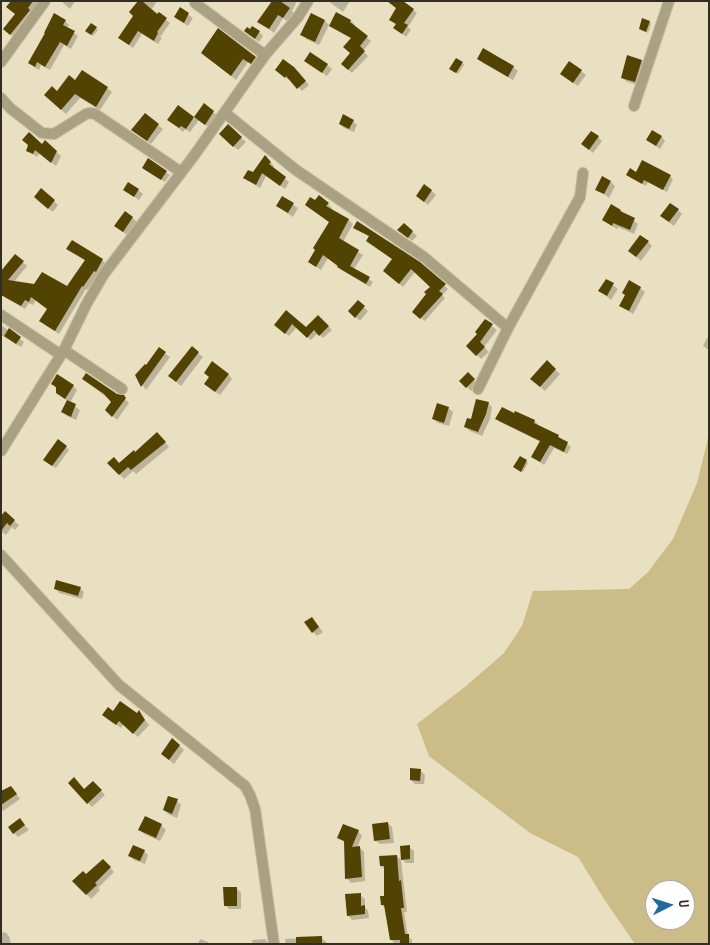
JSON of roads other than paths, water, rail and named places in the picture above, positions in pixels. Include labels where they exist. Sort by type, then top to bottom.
[{"type":"street","points":[[1,62],[45,1]]},
{"type":"street","points":[[1,450],[63,353],[87,303],[104,274],[225,114],[264,55],[298,17],[308,1]]},
{"type":"street","points":[[634,106],[669,1]]},
{"type":"street","points":[[195,3],[264,55]]},
{"type":"street","points":[[1,98],[10,108],[42,134],[54,134],[86,114],[95,114],[181,172]]},
{"type":"street","points":[[225,114],[296,170],[424,257],[508,328]]},
{"type":"street","points":[[478,389],[508,328],[580,197],[583,173]]},
{"type":"street","points":[[1,315],[122,389]]},
{"type":"street","points":[[1,555],[119,685],[245,786],[255,809],[274,944]]}]
